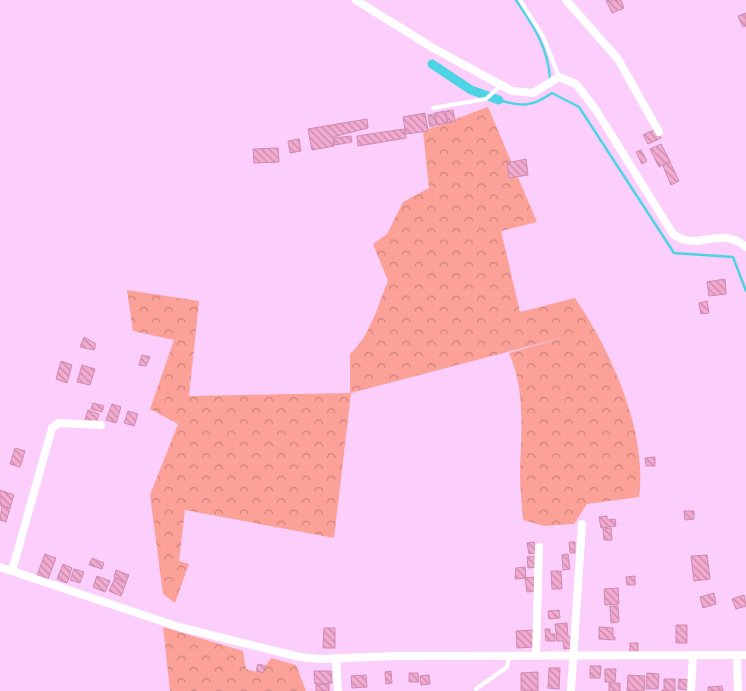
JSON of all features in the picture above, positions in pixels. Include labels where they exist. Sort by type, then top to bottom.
[{"type":"street","points":[[356,0],[499,87],[522,94],[533,93],[540,87],[556,80],[576,84],[596,110],[674,234],[688,241],[726,236],[736,239],[746,247]]},
{"type":"street","points":[[566,0],[618,59],[659,132]]},
{"type":"street","points":[[12,571],[52,428],[59,423],[101,425]]},
{"type":"street","points":[[571,691],[582,524]]},
{"type":"street","points":[[536,656],[539,547]]},
{"type":"street","points":[[0,567],[179,627],[300,657],[746,655]]},
{"type":"street","points":[[691,691],[693,654]]},
{"type":"street","points":[[737,655],[738,691]]},
{"type":"street","points":[[336,658],[338,691]]},
{"type":"lane","points":[[520,0],[544,38],[556,80]]},
{"type":"lane","points":[[433,108],[490,97],[499,87]]},
{"type":"lane","points":[[476,689],[507,667],[509,657]]},
{"type":"green space","points":[[488,107],[537,222],[501,231],[520,312],[575,298],[601,342],[624,393],[638,446],[639,497],[587,504],[574,524],[544,526],[523,520],[520,479],[520,397],[518,382],[509,353],[568,336],[351,393],[334,538],[185,510],[179,561],[189,564],[175,603],[163,594],[150,495],[178,424],[150,409],[174,340],[133,331],[127,290],[199,301],[189,396],[350,393],[350,354],[357,347],[368,329],[388,281],[373,244],[387,234],[403,202],[429,188],[423,131]]},
{"type":"green space","points":[[163,627],[243,651],[246,669],[261,673],[271,658],[296,665],[306,691],[170,691]]},
{"type":"building","points":[[606,0],[621,0],[624,8],[612,13]]},
{"type":"building","points":[[746,13],[746,26],[743,27],[738,16]]},
{"type":"building","points":[[453,110],[455,121],[448,123],[446,111]]},
{"type":"building","points":[[445,111],[447,123],[437,125],[435,113]]},
{"type":"building","points":[[425,113],[428,131],[406,134],[403,117]]},
{"type":"building","points":[[434,114],[436,125],[430,127],[428,115]]},
{"type":"building","points":[[367,119],[368,128],[333,137],[334,146],[312,150],[308,129]]},
{"type":"building","points":[[404,129],[406,138],[358,146],[357,136]]},
{"type":"building","points":[[656,129],[661,138],[648,144],[643,135]]},
{"type":"building","points":[[351,136],[352,142],[335,145],[334,138]]},
{"type":"building","points":[[299,139],[301,151],[290,153],[288,141]]},
{"type":"building","points":[[661,144],[670,161],[659,167],[650,149]]},
{"type":"building","points":[[278,148],[279,162],[254,163],[253,149]]},
{"type":"building","points":[[641,150],[647,161],[642,164],[636,152]]},
{"type":"building","points":[[526,159],[528,175],[509,178],[507,163]]},
{"type":"building","points":[[670,162],[679,181],[671,185],[663,166]]},
{"type":"building","points":[[725,279],[726,294],[709,296],[707,282]]},
{"type":"building","points":[[707,301],[709,313],[701,314],[699,303]]},
{"type":"building","points":[[84,337],[96,344],[94,350],[80,347]]},
{"type":"building","points":[[142,355],[150,357],[146,366],[139,365]]},
{"type":"building","points":[[61,361],[72,365],[67,383],[56,379]]},
{"type":"building","points":[[82,365],[95,369],[90,385],[77,382]]},
{"type":"building","points":[[93,403],[104,406],[102,412],[91,409]]},
{"type":"building","points":[[112,404],[121,407],[116,423],[106,420]]},
{"type":"building","points":[[88,410],[99,414],[96,424],[85,420]]},
{"type":"building","points":[[128,411],[138,414],[134,426],[124,423]]},
{"type":"building","points":[[15,448],[25,451],[20,467],[10,464]]},
{"type":"building","points":[[655,457],[655,466],[646,466],[645,458]]},
{"type":"building","points":[[0,490],[14,495],[10,508],[0,505]]},
{"type":"building","points":[[2,506],[10,508],[6,522],[0,520]]},
{"type":"building","points":[[684,511],[694,511],[694,519],[685,520]]},
{"type":"building","points":[[607,516],[607,520],[615,519],[616,526],[601,528],[599,517]]},
{"type":"building","points":[[611,528],[612,540],[604,540],[603,529]]},
{"type":"building","points":[[534,542],[536,553],[529,554],[527,543]]},
{"type":"building","points":[[569,542],[575,542],[575,553],[570,553]]},
{"type":"building","points":[[45,554],[56,558],[48,579],[37,575]]},
{"type":"building","points":[[568,554],[570,569],[563,570],[562,555]]},
{"type":"building","points":[[707,555],[710,579],[694,581],[691,556]]},
{"type":"building","points":[[536,556],[537,567],[528,568],[527,557]]},
{"type":"building","points":[[92,558],[104,563],[102,569],[89,565]]},
{"type":"building","points":[[63,564],[72,568],[67,583],[57,579]]},
{"type":"building","points":[[525,567],[526,578],[515,579],[516,568]]},
{"type":"building","points":[[74,569],[84,572],[80,583],[70,580]]},
{"type":"building","points":[[116,570],[129,575],[126,582],[114,577]]},
{"type":"building","points":[[551,571],[561,571],[562,589],[552,589]]},
{"type":"building","points":[[97,576],[110,581],[105,592],[93,587]]},
{"type":"building","points":[[635,576],[635,585],[627,585],[626,577]]},
{"type":"building","points":[[534,577],[536,591],[527,592],[525,578]]},
{"type":"building","points":[[115,578],[126,583],[121,596],[109,591]]},
{"type":"building","points":[[618,588],[619,604],[605,605],[604,589]]},
{"type":"building","points":[[714,593],[716,604],[703,608],[700,597]]},
{"type":"building","points":[[744,595],[746,606],[736,609],[732,599]]},
{"type":"building","points":[[610,606],[618,606],[619,622],[611,623]]},
{"type":"building","points":[[559,610],[560,618],[549,619],[548,611]]},
{"type":"building","points":[[567,623],[568,637],[572,637],[573,648],[564,649],[563,641],[557,641],[555,624]]},
{"type":"building","points":[[676,625],[687,625],[687,643],[676,643]]},
{"type":"building","points":[[599,627],[613,628],[615,640],[599,639]]},
{"type":"building","points":[[324,628],[335,628],[335,648],[323,648]]},
{"type":"building","points":[[545,629],[550,629],[550,634],[555,634],[555,641],[546,641]]},
{"type":"building","points":[[533,630],[534,647],[517,648],[516,631]]},
{"type":"building","points":[[630,643],[638,643],[638,653],[630,653]]},
{"type":"building","points":[[258,664],[266,666],[263,673],[256,671]]},
{"type":"building","points":[[590,666],[601,666],[600,678],[590,678]]},
{"type":"building","points":[[549,668],[560,668],[559,689],[548,688]]},
{"type":"building","points":[[605,669],[616,669],[615,682],[605,682]]},
{"type":"building","points":[[314,671],[331,671],[332,683],[315,684]]},
{"type":"building","points":[[391,671],[392,683],[386,684],[385,672]]},
{"type":"building","points":[[538,672],[538,691],[521,691],[521,673]]},
{"type":"building","points":[[409,673],[418,673],[419,682],[409,682]]},
{"type":"building","points":[[647,673],[659,674],[658,689],[646,689]]},
{"type":"building","points":[[366,675],[367,687],[352,688],[351,676]]},
{"type":"building","points":[[429,675],[430,684],[421,685],[420,676]]},
{"type":"building","points":[[628,675],[645,676],[644,691],[627,691]]},
{"type":"building","points":[[664,679],[675,679],[675,691],[661,691],[664,690]]},
{"type":"building","points":[[679,679],[689,680],[688,690],[678,689]]},
{"type":"building","points":[[609,683],[620,683],[620,691],[609,691]]},
{"type":"building","points":[[329,684],[329,691],[316,691],[316,685]]},
{"type":"building","points":[[722,686],[723,691],[708,691],[708,687]]},
{"type":"waterway","points":[[516,0],[539,38],[547,58],[550,80]]},
{"type":"waterway","points":[[432,64],[471,90],[499,100]]},
{"type":"waterway","points":[[499,100],[521,105],[539,101],[552,93],[579,107],[674,253],[733,257],[746,291]]}]
